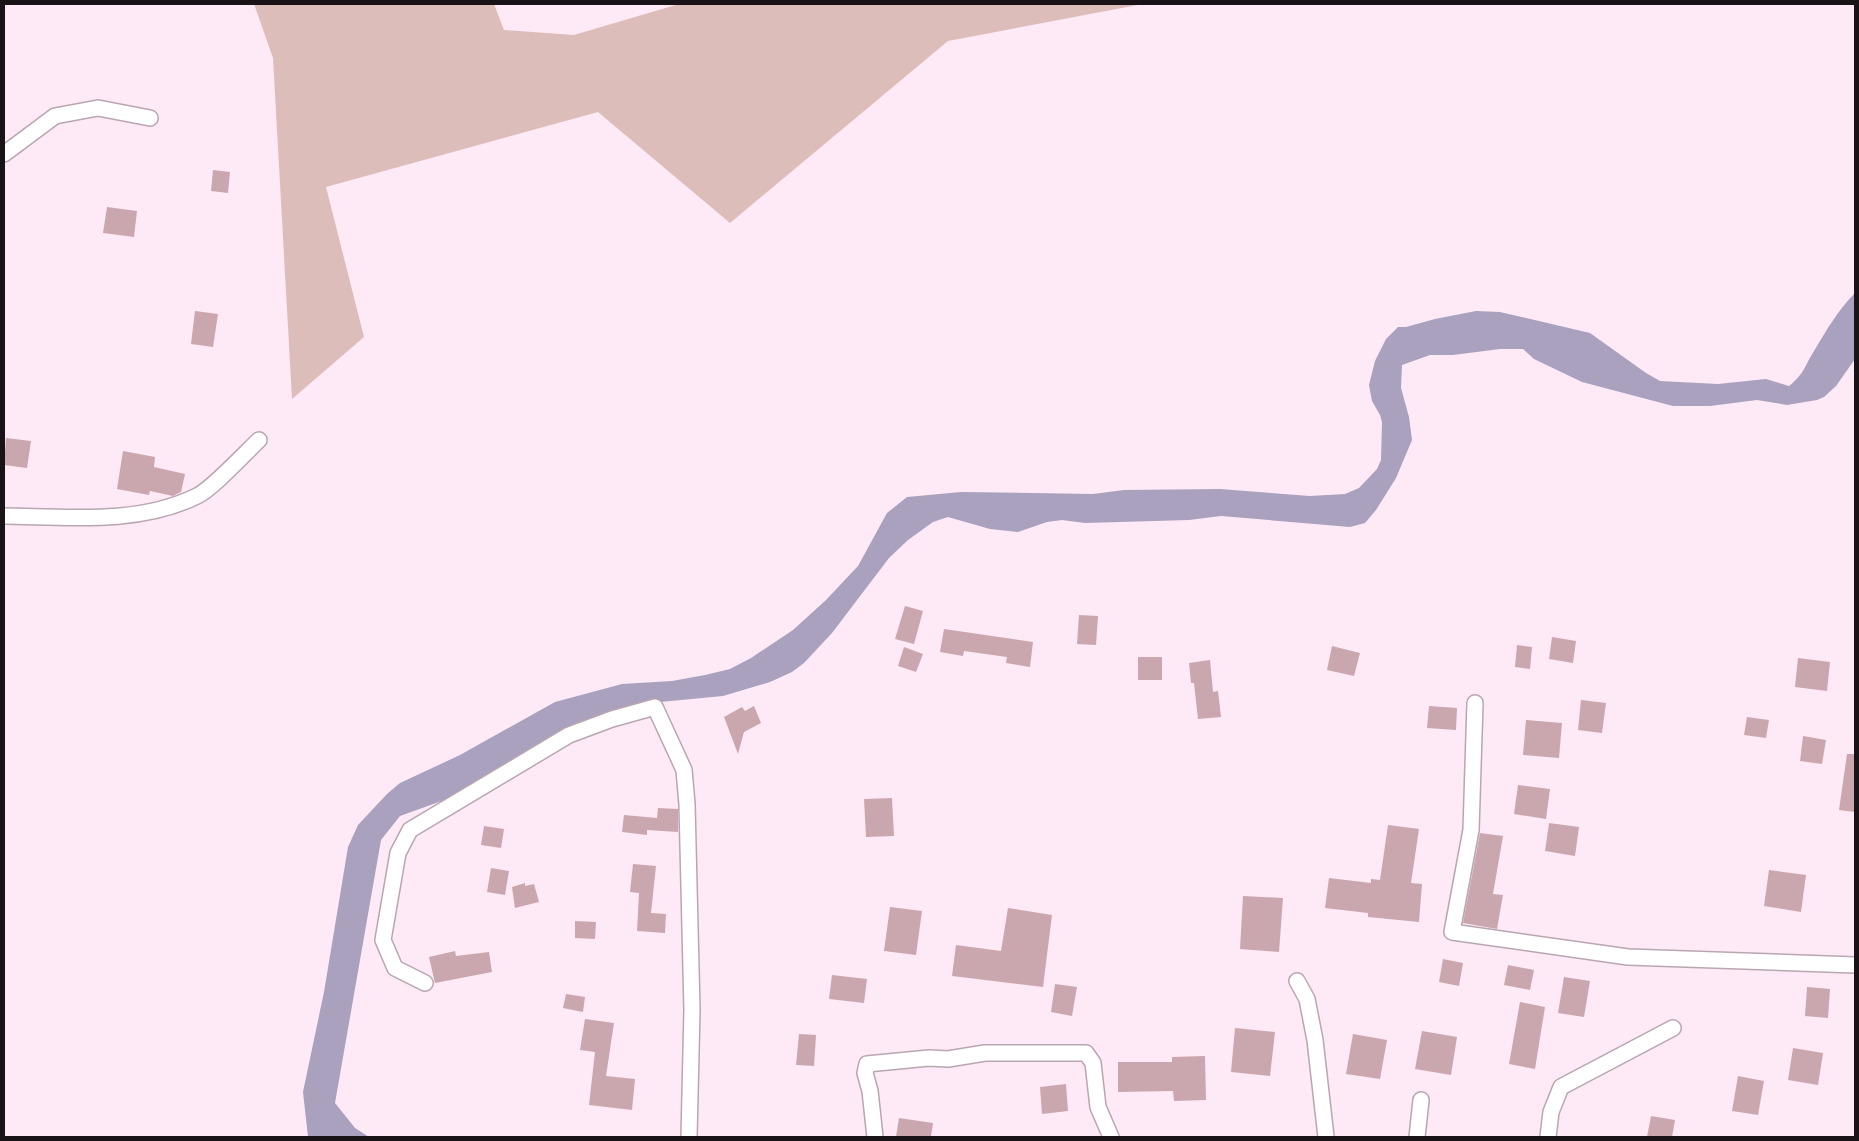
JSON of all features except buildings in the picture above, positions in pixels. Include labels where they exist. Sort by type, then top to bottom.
[{"type":"street","points":[[4,154],[55,116],[98,108],[150,118]]},
{"type":"street","points":[[4,516],[90,517],[151,513],[198,496],[259,440]]},
{"type":"street","points":[[1475,703],[1470,830],[1452,932],[1628,956],[1855,965]]},
{"type":"street","points":[[425,983],[395,968],[383,940],[398,853],[410,830],[569,735],[612,719],[655,708],[684,770],[687,804],[692,1010],[689,1137]]},
{"type":"street","points":[[1297,981],[1307,998],[1315,1040],[1326,1137]]},
{"type":"street","points":[[1548,1137],[1551,1112],[1561,1087],[1673,1028]]},
{"type":"street","points":[[875,1137],[866,1073],[867,1064],[929,1058],[948,1059],[985,1053],[1086,1052],[1093,1063],[1098,1107],[1111,1137]]},
{"type":"street","points":[[1417,1137],[1421,1100]]},
{"type":"shaded area","points":[[254,4],[494,4],[504,30],[574,35],[679,4],[1143,4],[948,41],[730,223],[598,112],[326,187],[364,337],[292,399],[273,58]]},
{"type":"shaded area","points":[[1855,293],[1855,359],[1836,386],[1824,397],[1787,405],[1757,400],[1710,406],[1673,406],[1582,382],[1534,359],[1523,349],[1430,355],[1402,365],[1401,388],[1409,417],[1412,440],[1396,478],[1376,510],[1365,523],[1350,527],[1221,516],[1189,520],[1085,523],[1062,520],[1047,522],[1018,532],[990,529],[948,517],[933,522],[908,540],[889,558],[832,633],[804,663],[792,672],[770,682],[723,696],[660,702],[568,728],[447,799],[400,816],[381,840],[335,1103],[355,1128],[369,1137],[308,1137],[303,1092],[324,992],[348,847],[358,825],[387,794],[400,783],[460,755],[555,702],[622,684],[672,681],[705,675],[730,669],[751,658],[793,630],[826,600],[858,566],[887,513],[907,497],[961,492],[1093,494],[1124,490],[1220,489],[1310,496],[1345,494],[1359,488],[1377,469],[1381,460],[1382,422],[1372,401],[1369,385],[1375,361],[1386,339],[1398,327],[1406,327],[1476,311],[1500,312],[1590,333],[1660,381],[1718,384],[1766,379],[1789,386],[1801,373],[1843,306]]}]
